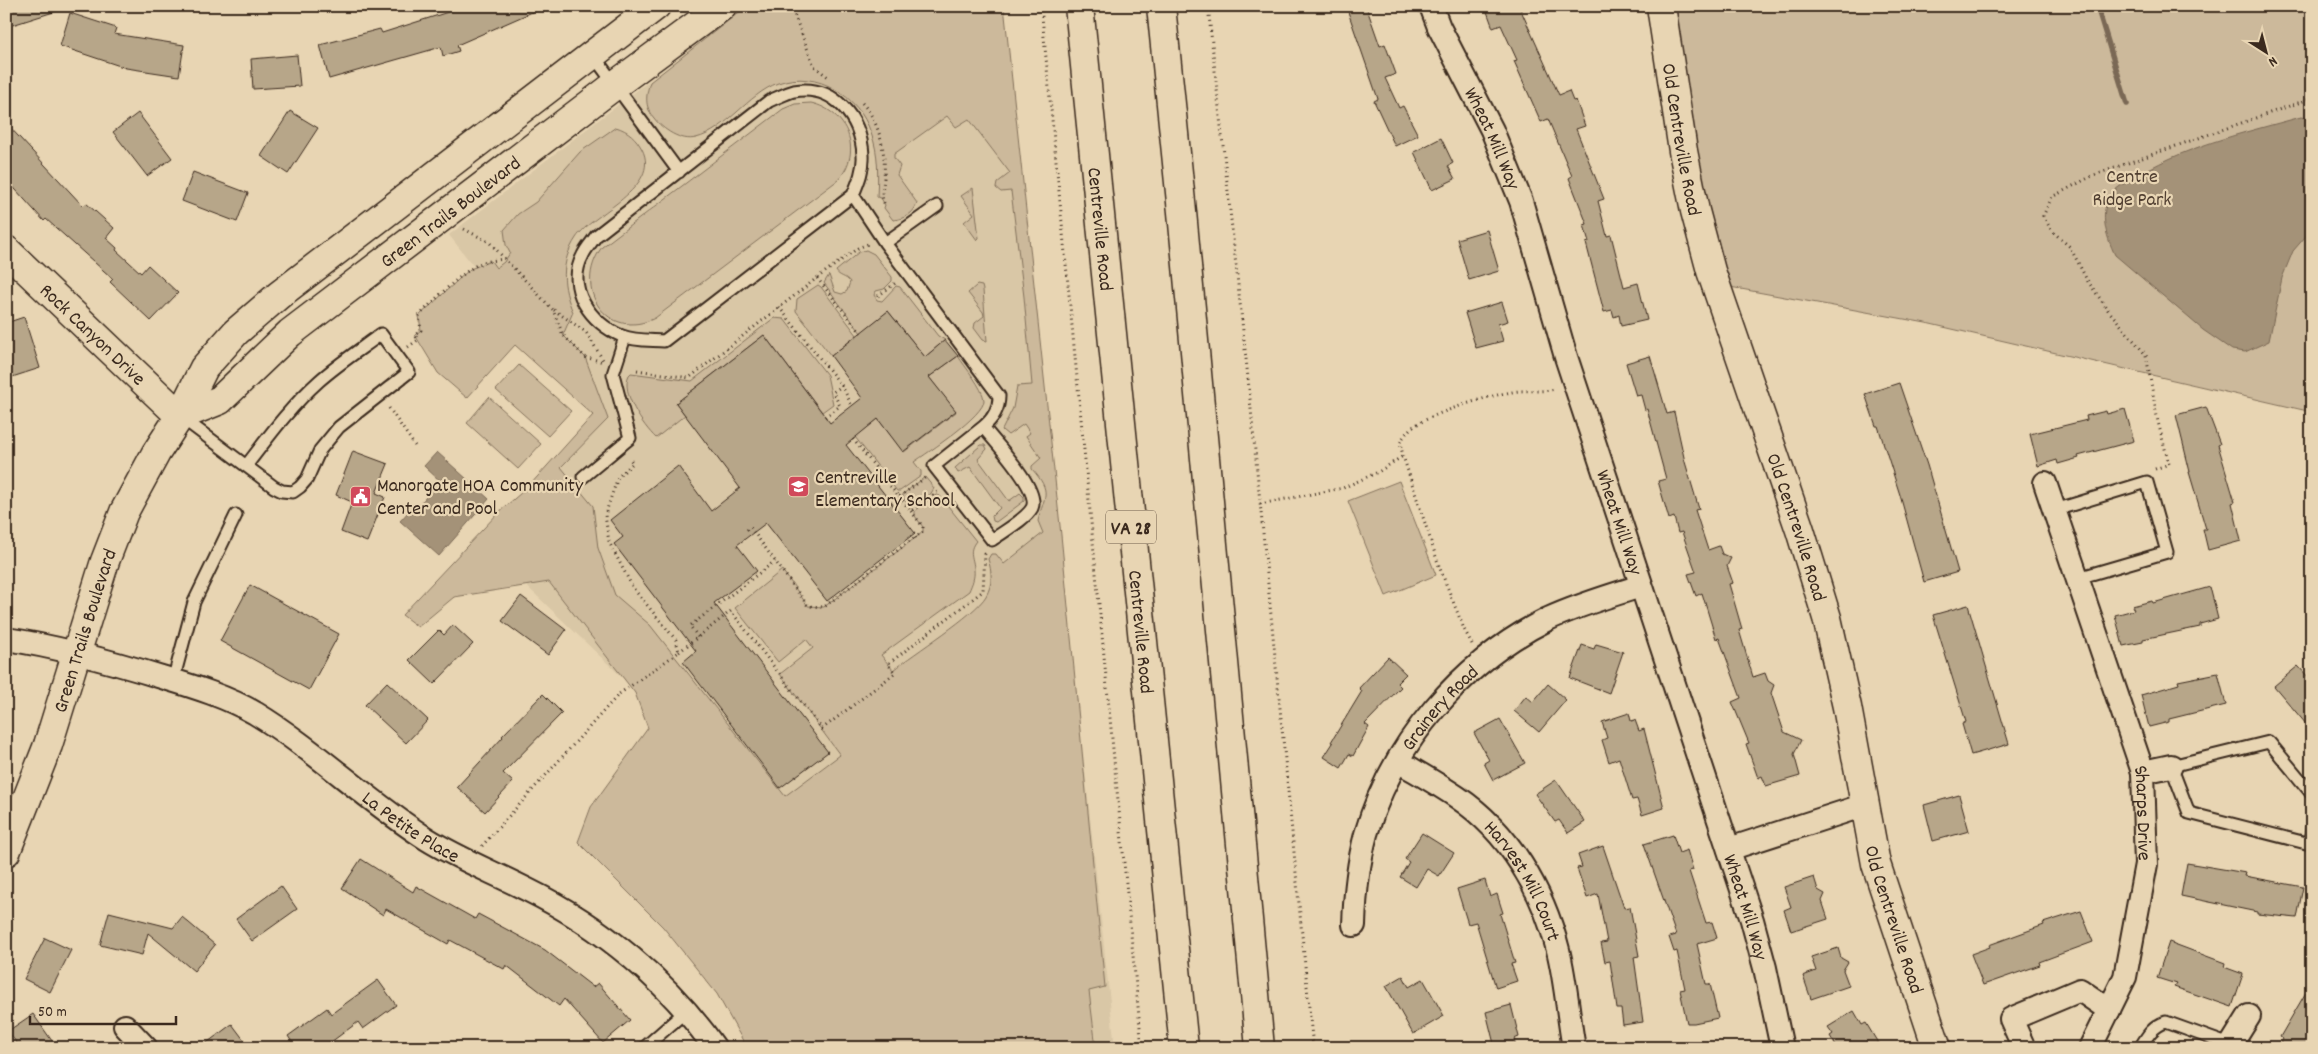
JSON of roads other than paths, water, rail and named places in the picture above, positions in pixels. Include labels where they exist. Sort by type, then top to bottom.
[{"type":"main road","name":"Green Trails Boulevard","points":[[6,852],[48,745],[105,561],[124,512],[156,453],[180,416],[204,368],[243,326],[278,295],[656,6]]},
{"type":"main road","name":"Green Trails Boulevard","points":[[180,416],[220,400],[290,333],[615,85],[722,6]]},
{"type":"main road","name":"Centreville Road","points":[[1079,6],[1184,1048]]},
{"type":"main road","points":[[1161,6],[1260,1048]]},
{"type":"main road","name":"Old Centreville Road","points":[[1661,6],[1694,211],[1711,271],[1800,530],[1827,618],[1847,707],[1883,890],[1937,1048]]},
{"type":"main road","name":"Rock Canyon Drive","points":[[6,250],[180,416]]},
{"type":"street","name":"Wheat Mill Way","points":[[1431,6],[1439,27],[1492,130],[1521,201],[1574,381],[1729,849],[1765,968],[1782,1048]]},
{"type":"street","name":"Sharps Drive","points":[[2045,483],[2143,772],[2146,864],[2125,977],[2090,1048]]},
{"type":"street","name":"Grainery Road","points":[[1354,925],[1359,864],[1366,834],[1377,804],[1398,761],[1436,707],[1462,680],[1519,635],[1576,606],[1641,586]]},
{"type":"street","name":"La Petite Place","points":[[6,639],[120,664],[205,691],[252,712],[293,738],[385,810],[428,840],[562,908],[603,935],[638,963],[686,1011],[715,1048]]},
{"type":"street","name":"Harvest Mill Court","points":[[1398,761],[1472,809],[1488,822],[1517,856],[1531,880],[1550,921],[1558,951],[1574,1048]]},
{"type":"street","points":[[2143,772],[2172,766]]},
{"type":"street","points":[[1729,849],[1865,806]]},
{"type":"street","points":[[2024,1048],[2011,1018],[2080,990],[2109,1010]]},
{"type":"street","points":[[2230,1047],[2249,1016]]},
{"type":"street","points":[[125,1026],[146,1048]]},
{"type":"lane","points":[[592,55],[679,172]]},
{"type":"lane","points":[[793,92],[812,92],[831,96],[840,102],[854,120],[863,154],[863,165],[853,195],[664,341],[625,337],[603,327],[594,319],[584,303],[578,285],[582,256],[596,236],[679,172],[769,101],[793,92]]},
{"type":"lane","points":[[853,195],[885,243],[999,396],[995,413],[983,427],[934,466],[992,540],[1027,514],[1034,500],[1030,487],[983,427]]},
{"type":"lane","points":[[885,243],[937,206]]},
{"type":"lane","points":[[180,416],[246,466],[274,487],[282,491],[293,492],[306,479],[320,450],[334,433],[409,372],[381,334],[321,379],[301,398],[246,466]]},
{"type":"lane","points":[[583,477],[630,438],[613,374],[625,337]]},
{"type":"lane","points":[[2055,510],[2147,482],[2166,552],[2078,578]]},
{"type":"lane","points":[[173,681],[194,602],[236,514]]},
{"type":"lane","points":[[2312,794],[2268,742],[2172,766],[2189,813],[2310,844],[2312,827]]},
{"type":"lane","points":[[644,1048],[686,1011]]},
{"type":"lane","points":[[2140,1048],[2147,1036],[2160,1024],[2166,1022],[2230,1047]]},
{"type":"waterway","points":[[2097,6],[2127,104]]},
{"type":"place","name":"Centreville Elementary School","points":[[799,487]]},
{"type":"place","name":"Manorgate HOA Community Center and Pool","points":[[361,496]]},
{"type":"park label","name":"Centre Ridge Park","points":[[2132,186]]}]
